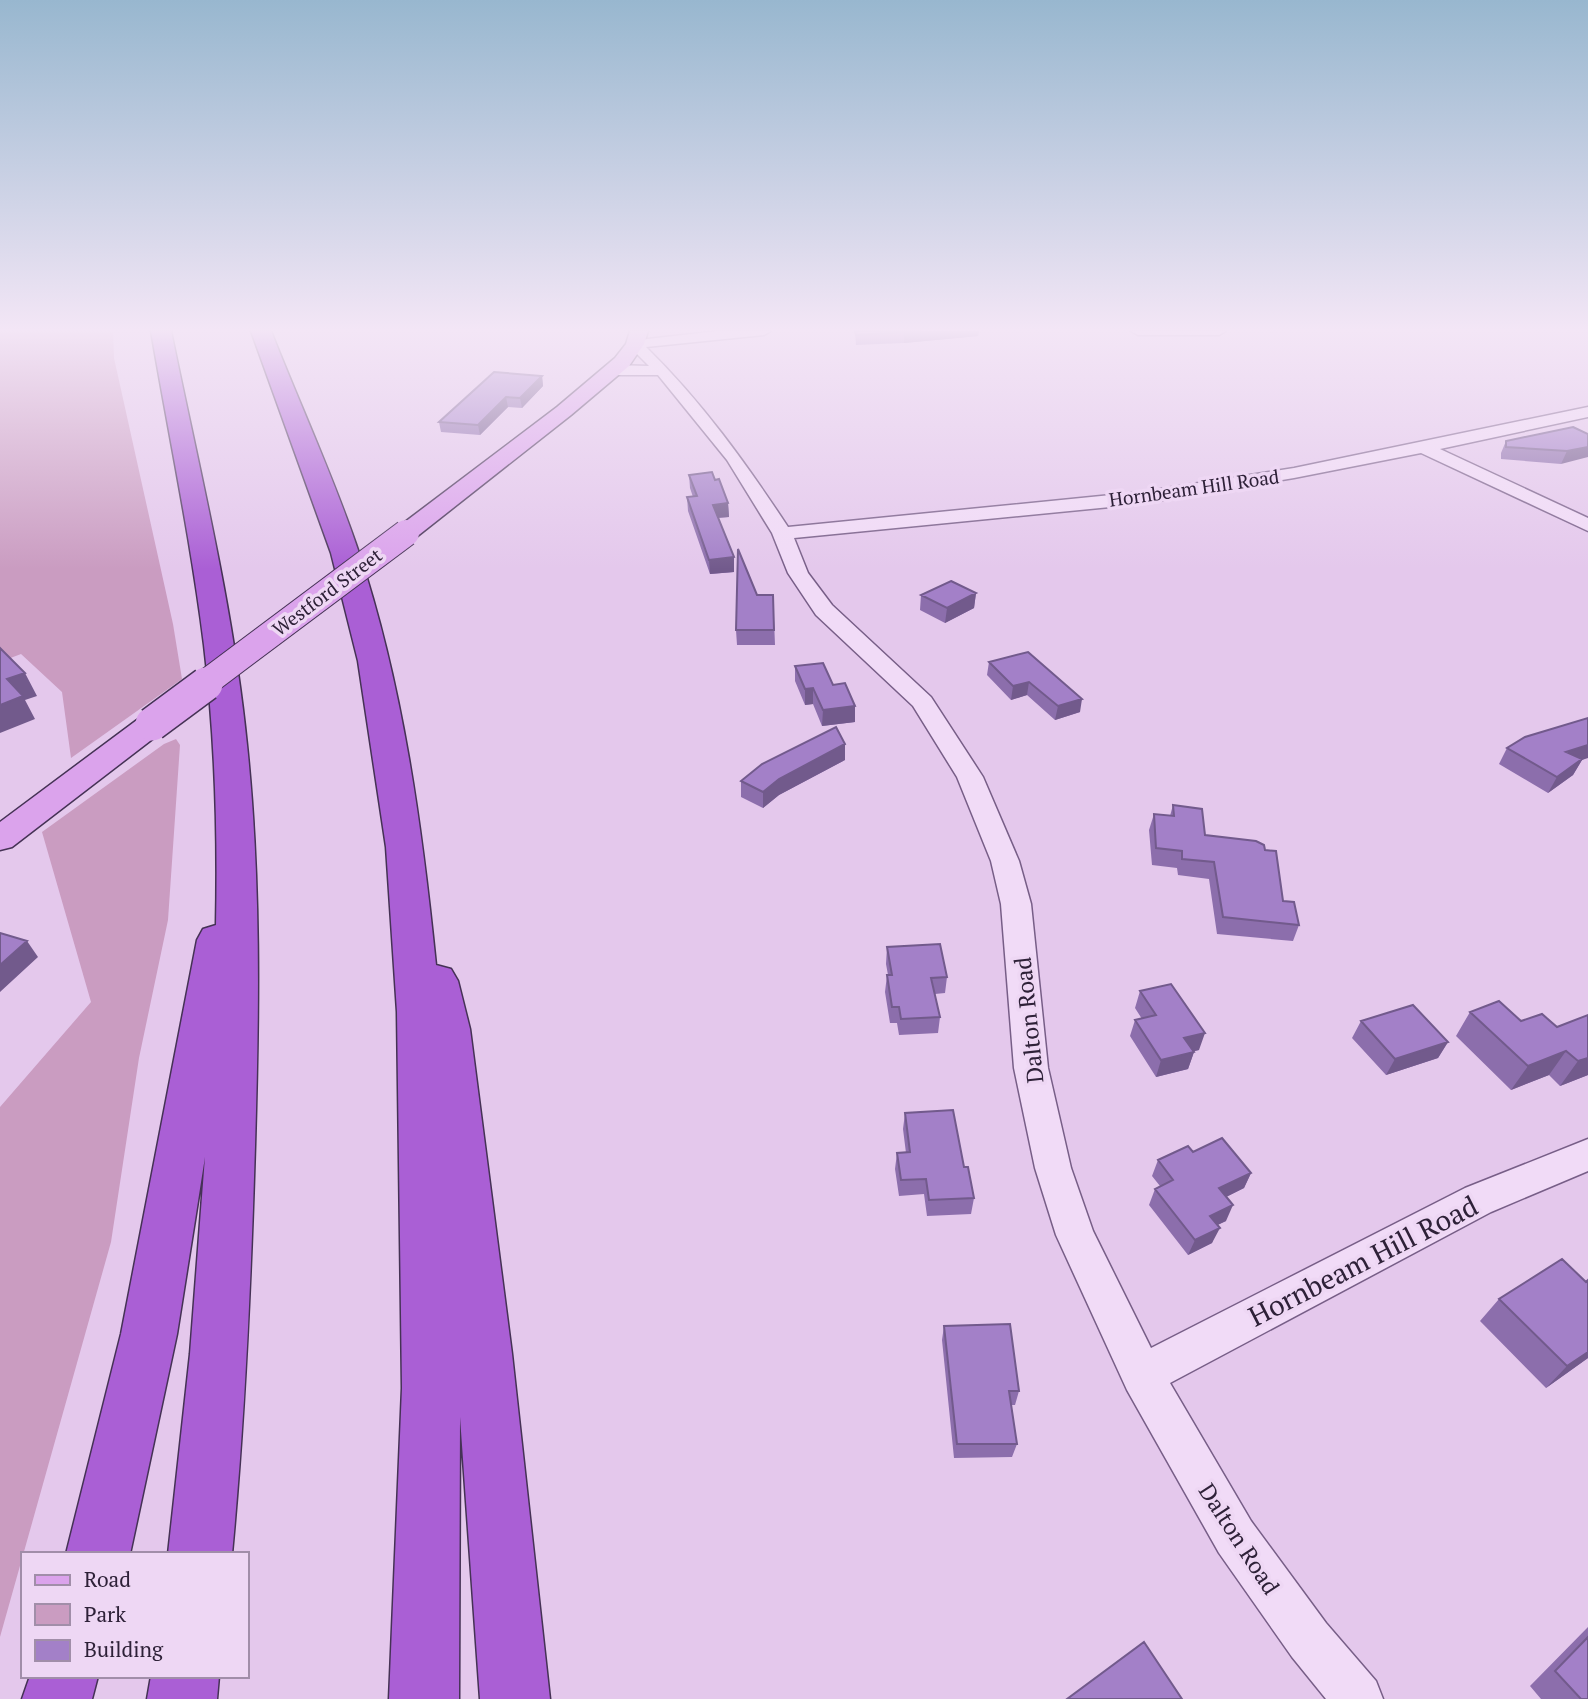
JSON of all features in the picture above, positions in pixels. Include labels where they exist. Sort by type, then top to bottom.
[{"type":"highway","points":[[176,410],[192,488],[225,688],[236,838],[236,1030],[223,1293],[200,1552]]},
{"type":"highway","points":[[291,410],[345,553],[374,661],[405,847],[447,1029],[484,1354],[515,1699]]},
{"type":"highway","points":[[98,1552],[149,1334],[236,838]]},
{"type":"highway","points":[[405,847],[419,1012],[431,1388],[424,1699]]},
{"type":"highway","points":[[57,1699],[63,1678]]},
{"type":"highway","points":[[183,1699],[185,1678]]},
{"type":"main road","name":"Westford Street","points":[[0,839],[406,533],[561,410]]},
{"type":"street","name":"Dalton Road","points":[[697,410],[782,533],[798,573],[824,610],[922,702],[970,776],[1005,861],[1016,904],[1030,1059],[1053,1168],[1075,1234],[1142,1375],[1235,1537],[1309,1640],[1358,1699]]},
{"type":"street","name":"Hornbeam Hill Road","points":[[782,533],[1141,498],[1294,473],[1588,412]]},
{"type":"street","points":[[1423,447],[1588,525]]},
{"type":"street","name":"Hornbeam Hill Road","points":[[1142,1375],[1478,1200],[1588,1155]]},
{"type":"green space","points":[[0,410],[126,410],[173,624],[182,679],[71,758],[62,692],[21,654],[0,662]]},
{"type":"green space","points":[[176,739],[180,745],[168,920],[139,1058],[111,1242],[24,1552],[21,1552],[21,1562],[0,1637],[0,1107],[91,1002],[42,832],[164,744]]},
{"type":"building","points":[[452,410],[493,410],[478,425],[439,422]]},
{"type":"building","points":[[1573,427],[1588,434],[1588,447],[1567,451],[1506,447],[1506,441]]},
{"type":"building","points":[[712,472],[715,480],[719,479],[728,503],[713,505],[734,557],[709,560],[687,497],[697,496],[689,475]]},
{"type":"building","points":[[738,549],[757,595],[773,595],[774,630],[736,630]]},
{"type":"building","points":[[951,581],[976,593],[947,608],[921,595]]},
{"type":"building","points":[[0,648],[25,673],[7,679],[23,696],[0,705]]},
{"type":"building","points":[[1028,652],[1082,699],[1058,706],[1029,682],[1013,686],[989,662]]},
{"type":"building","points":[[823,663],[833,685],[845,683],[855,706],[823,710],[813,688],[805,689],[795,666]]},
{"type":"building","points":[[1588,718],[1588,745],[1566,752],[1582,759],[1557,777],[1507,748],[1525,737]]},
{"type":"building","points":[[836,727],[845,744],[779,779],[763,792],[741,781],[762,764]]},
{"type":"building","points":[[1173,805],[1202,809],[1205,835],[1256,841],[1264,845],[1265,850],[1276,851],[1283,901],[1294,902],[1299,925],[1223,917],[1214,862],[1182,859],[1182,851],[1156,848],[1154,814],[1174,816]]},
{"type":"building","points":[[0,933],[27,941],[0,965]]},
{"type":"building","points":[[940,944],[947,977],[931,978],[940,1017],[901,1019],[899,1007],[892,1007],[887,975],[892,975],[887,947]]},
{"type":"building","points":[[1171,984],[1205,1033],[1184,1038],[1194,1052],[1161,1060],[1135,1020],[1156,1015],[1140,991]]},
{"type":"building","points":[[1499,1001],[1521,1021],[1542,1014],[1557,1027],[1588,1015],[1588,1058],[1578,1061],[1566,1051],[1528,1066],[1470,1012]]},
{"type":"building","points":[[1413,1005],[1448,1042],[1395,1059],[1361,1021]]},
{"type":"building","points":[[953,1110],[964,1167],[968,1167],[974,1198],[929,1200],[926,1179],[901,1180],[897,1153],[910,1152],[905,1113]]},
{"type":"building","points":[[1222,1138],[1251,1173],[1219,1188],[1233,1205],[1210,1216],[1220,1228],[1195,1240],[1155,1189],[1173,1180],[1158,1160],[1188,1146],[1193,1152]]},
{"type":"building","points":[[1562,1259],[1586,1282],[1588,1280],[1588,1352],[1567,1366],[1499,1299]]},
{"type":"building","points":[[1010,1324],[1019,1391],[1009,1391],[1017,1444],[957,1444],[944,1326]]},
{"type":"building","points":[[1588,1637],[1588,1699],[1581,1699],[1555,1671]]},
{"type":"building","points":[[1144,1642],[1182,1699],[1067,1699]]}]
